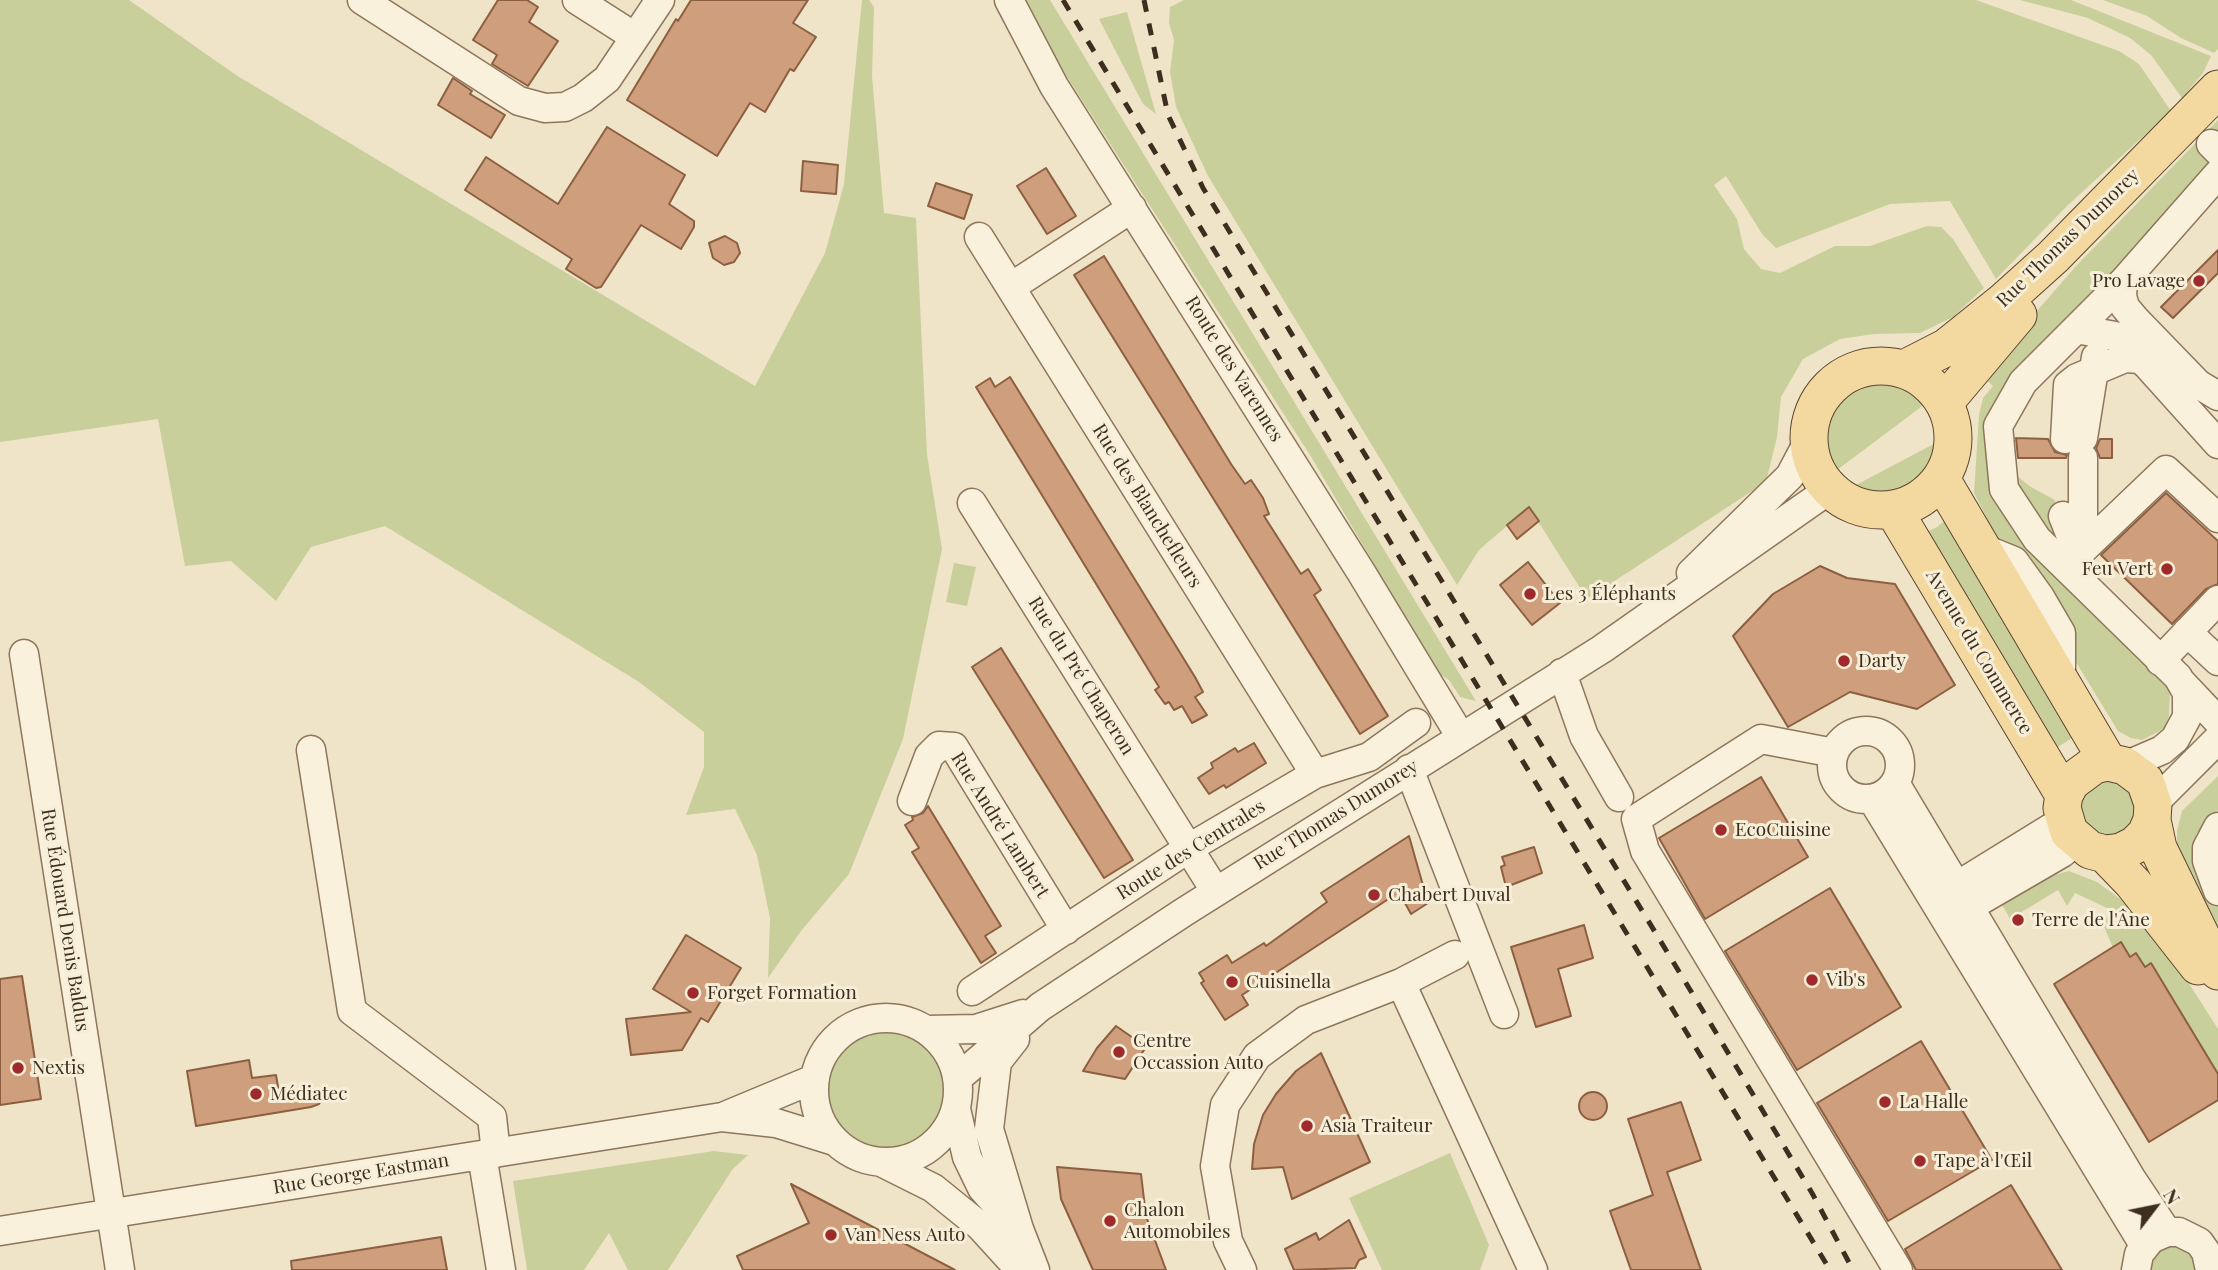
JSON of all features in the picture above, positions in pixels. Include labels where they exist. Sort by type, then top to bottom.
[{"type":"main road","name":"Rue Thomas Dumorey","points":[[1904,369],[1948,347],[1993,312],[2053,257],[2218,89]]},
{"type":"main road","name":"Rue Thomas Dumorey","points":[[1944,403],[2056,274],[2216,135]]},
{"type":"main road","points":[[1881,365],[1904,369],[1927,382],[1944,403],[1951,421],[1953,441],[1950,461],[1941,479],[1912,503],[1893,509],[1871,509],[1849,502],[1830,489],[1815,467],[1809,440],[1817,407],[1838,380],[1858,369],[1881,365]]},
{"type":"main road","points":[[1941,479],[2061,681],[2117,764],[2145,781],[2158,848],[2218,971]]},
{"type":"main road","name":"Avenue du Commerce","points":[[1893,509],[2078,827],[2133,883],[2218,991]]},
{"type":"main road","points":[[2117,764],[2081,771],[2071,782],[2078,827],[2121,852],[2135,845],[2146,834],[2153,812]]},
{"type":"street","points":[[362,0],[519,101],[545,108],[565,107],[583,98],[607,79],[660,0]]},
{"type":"street","points":[[577,0],[635,37]]},
{"type":"street","name":"Route des Varennes","points":[[1009,0],[1054,86],[1461,737]]},
{"type":"street","points":[[2153,812],[2218,735],[2181,682],[2037,539],[2004,489],[1998,426],[2023,382],[2089,323],[2218,174]]},
{"type":"street","points":[[1011,287],[1132,208]]},
{"type":"street","name":"Rue des Blanchefleurs","points":[[979,237],[1315,774]]},
{"type":"street","points":[[2123,282],[2122,296],[2135,319],[2198,384],[2218,396]]},
{"type":"street","points":[[2089,323],[2115,336],[2140,359],[2218,444]]},
{"type":"street","points":[[2089,323],[2094,371],[2074,448],[2063,509],[2081,570],[2092,593]]},
{"type":"street","points":[[2094,371],[2125,358],[2140,359]]},
{"type":"street","name":"Rue Thomas Dumorey","points":[[1634,627],[1790,476],[1809,440]]},
{"type":"street","points":[[2074,448],[2078,554]]},
{"type":"street","points":[[2078,554],[2161,472],[2166,471],[2218,518]]},
{"type":"street","name":"Rue Thomas Dumorey","points":[[958,1078],[1040,1007],[1634,627],[1830,489]]},
{"type":"street","name":"Rue du Pré Chaperon","points":[[972,503],[1216,892]]},
{"type":"street","points":[[2161,661],[2218,600]]},
{"type":"street","points":[[2187,632],[2218,661]]},
{"type":"street","name":"Rue Édouard Denis Baldus","points":[[24,654],[120,1270]]},
{"type":"street","points":[[1562,673],[1584,736],[1627,808],[1645,852],[1898,1270]]},
{"type":"street","points":[[2117,764],[2162,750],[2175,740],[2183,728],[2188,704],[2181,682]]},
{"type":"street","name":"Route des Centrales","points":[[972,991],[1189,848],[1315,774],[1369,757],[1416,723]]},
{"type":"street","points":[[1858,731],[1881,734],[1890,740],[1900,760],[1895,783],[1889,790],[1872,799],[1853,797],[1838,784],[1832,769],[1834,753],[1839,743],[1858,731]]},
{"type":"street","points":[[1627,808],[1761,739],[1834,753]]},
{"type":"street","name":"Rue André Lambert","points":[[912,801],[929,756],[939,746],[954,747],[1066,930]]},
{"type":"street","points":[[311,750],[352,1011],[492,1117],[489,1154],[501,1270]]},
{"type":"street","points":[[1409,769],[1504,1014]]},
{"type":"street","points":[[1895,783],[2131,1178],[2149,1249]]},
{"type":"street","points":[[1872,799],[2149,1249]]},
{"type":"street","points":[[1963,897],[2078,827]]},
{"type":"street","points":[[2218,827],[2207,848],[2207,860],[2218,891]]},
{"type":"street","points":[[1242,1270],[1228,1241],[1214,1166],[1225,1105],[1257,1056],[1306,1020],[1401,983],[1455,955]]},
{"type":"street","points":[[1401,983],[1532,1270]]},
{"type":"street","points":[[1035,1270],[1019,1229],[989,1129],[991,1094],[997,1062],[1040,1007]]},
{"type":"street","name":"Rue Thomas Dumorey","points":[[927,1030],[976,1029],[1040,1007]]},
{"type":"street","points":[[1019,1229],[982,1188],[967,1157],[956,1109],[958,1078],[947,1051],[927,1030],[905,1020],[881,1018],[857,1023],[837,1037],[822,1056],[814,1079],[817,1112],[834,1141],[856,1157],[883,1163],[933,1188],[980,1226],[1020,1270]]},
{"type":"street","name":"Rue George Eastman","points":[[0,1231],[722,1117],[814,1079]]},
{"type":"street","points":[[883,1163],[907,1160],[929,1149],[946,1132],[956,1109]]},
{"type":"street","name":"Rue George Eastman","points":[[722,1117],[776,1123],[834,1141]]},
{"type":"street","points":[[2149,1249],[2179,1232],[2199,1242],[2206,1252],[2210,1270]]},
{"type":"green space","points":[[0,0],[129,0],[236,75],[755,386],[825,253],[844,184],[862,0],[869,0],[874,7],[872,76],[884,213],[916,218],[927,454],[942,549],[903,739],[849,874],[801,931],[768,978],[770,918],[757,855],[735,809],[686,815],[704,767],[704,732],[639,682],[385,526],[311,547],[276,601],[231,561],[185,566],[158,419],[0,442]]},
{"type":"green space","points":[[1022,0],[1050,0],[1476,701],[1460,697],[1449,680],[1438,673],[1310,455],[1064,72]]},
{"type":"green space","points":[[1184,0],[1976,0],[2119,51],[2139,64],[2171,111],[2068,205],[1996,279],[1950,201],[1890,204],[1776,248],[1762,234],[1726,176],[1714,185],[1737,219],[1744,249],[1761,269],[1780,273],[1835,246],[1870,246],[1927,226],[1941,227],[1953,239],[1984,288],[1953,317],[1920,333],[1874,334],[1840,339],[1803,359],[1781,397],[1777,437],[1766,482],[1587,599],[1529,507],[1479,550],[1457,585],[1208,176],[1176,107],[1170,72],[1174,40],[1169,23],[1170,7]]},
{"type":"green space","points":[[2020,0],[2071,0],[2211,56],[2203,73],[2182,98],[2151,55],[2130,38],[2088,18]]},
{"type":"green space","points":[[2103,0],[2218,0],[2218,49],[2214,53],[2181,38],[2147,16]]},
{"type":"green space","points":[[1127,12],[1156,114],[1143,104],[1099,19]]},
{"type":"green space","points":[[2218,120],[2218,164],[2013,382],[1994,493],[2013,531],[2170,690],[2169,716],[2164,729],[2142,740],[2118,731],[2074,659],[2020,554],[2009,543],[1999,542],[1974,493],[1979,415],[1983,398],[1993,386],[1981,375],[2077,265]]},
{"type":"green space","points":[[1884,371],[1909,379],[1933,398],[1837,470],[1826,454],[1828,416],[1840,393],[1860,376]]},
{"type":"green space","points":[[1943,439],[1932,466],[1917,483],[1899,492],[1877,492],[1856,485]]},
{"type":"green space","points":[[2013,473],[2055,500],[2058,533],[2055,542],[2030,517]]},
{"type":"green space","points":[[1951,515],[2084,731],[2051,751],[1920,535],[1937,527]]},
{"type":"green space","points":[[954,563],[976,567],[967,606],[946,602]]},
{"type":"green space","points":[[2218,776],[2218,810],[2196,834],[2196,860],[2218,907],[2218,945],[2177,846],[2177,831],[2182,811]]},
{"type":"green space","points":[[2104,778],[2124,782],[2140,807],[2130,835],[2091,838],[2076,803],[2079,794]]},
{"type":"green space","points":[[2069,871],[2097,882],[2123,901],[2183,974],[2218,1029],[2218,1074],[2152,964],[2145,967],[2136,953],[2130,957],[2121,943],[2113,948],[2103,924],[2111,910],[2075,893],[2067,906],[2058,890],[2010,919],[2000,901],[2042,878]]},
{"type":"green space","points":[[885,1033],[908,1038],[927,1051],[940,1070],[945,1093],[940,1116],[927,1135],[908,1148],[885,1153],[862,1148],[843,1135],[830,1116],[825,1093],[830,1070],[843,1051],[862,1038]]},
{"type":"green space","points":[[714,1151],[748,1155],[732,1170],[668,1270],[628,1270],[609,1233],[584,1270],[527,1270],[513,1181]]},
{"type":"green space","points":[[1450,1153],[1489,1245],[1480,1270],[1382,1270],[1349,1198]]},
{"type":"green space","points":[[2164,1244],[2188,1246],[2199,1270],[2148,1270],[2152,1254]]},
{"type":"building","points":[[498,0],[527,0],[538,7],[529,22],[558,41],[528,86],[492,64],[497,55],[473,40]]},
{"type":"building","points":[[691,0],[808,0],[793,23],[816,37],[794,71],[790,69],[765,112],[750,103],[717,156],[627,100],[676,19],[678,21]]},
{"type":"building","points":[[453,78],[472,91],[470,94],[505,115],[491,138],[438,105]]},
{"type":"building","points":[[607,127],[685,175],[669,204],[694,221],[694,227],[681,249],[641,225],[601,287],[596,288],[566,269],[572,259],[465,190],[486,157],[558,204]]},
{"type":"building","points":[[803,161],[838,165],[836,194],[801,191]]},
{"type":"building","points":[[1046,168],[1076,216],[1047,234],[1017,186]]},
{"type":"building","points":[[936,183],[972,195],[964,219],[928,206]]},
{"type":"building","points":[[725,236],[737,243],[740,253],[734,262],[724,265],[713,258],[709,243]]},
{"type":"building","name":"Pro Lavage","points":[[2218,250],[2218,273],[2173,318],[2161,307]]},
{"type":"building","points":[[1104,256],[1231,464],[1245,484],[1251,480],[1263,498],[1269,514],[1264,516],[1301,574],[1308,569],[1321,590],[1314,595],[1388,716],[1360,734],[1074,275]]},
{"type":"building","points":[[1010,377],[1195,677],[1203,692],[1195,697],[1207,715],[1192,723],[1182,706],[1174,710],[1169,702],[1165,704],[1155,690],[1159,687],[976,387],[990,378],[995,387]]},
{"type":"building","points":[[2016,438],[2048,439],[2055,452],[2067,455],[2066,458],[2018,458]]},
{"type":"building","points":[[2100,439],[2112,439],[2112,458],[2100,458],[2096,448]]},
{"type":"building","name":"Feu Vert","points":[[2166,493],[2218,541],[2218,584],[2206,589],[2172,624],[2101,555]]},
{"type":"building","points":[[1529,507],[1539,521],[1517,539],[1507,525]]},
{"type":"building","name":"Les 3 Éléphants","points":[[1528,562],[1560,603],[1532,625],[1500,585]]},
{"type":"building","name":"Darty","points":[[1820,566],[1847,578],[1895,584],[1955,685],[1917,709],[1850,692],[1788,727],[1733,636],[1773,594]]},
{"type":"building","points":[[1001,648],[1133,860],[1104,878],[972,667]]},
{"type":"building","points":[[1254,743],[1266,763],[1226,788],[1224,785],[1209,794],[1198,778],[1213,768],[1211,763],[1235,748],[1238,752]]},
{"type":"building","points":[[1761,777],[1808,857],[1705,919],[1659,838]]},
{"type":"building","points":[[928,806],[1001,926],[985,936],[996,953],[981,963],[912,852],[919,848],[905,825],[913,820],[912,817],[923,813]]},
{"type":"building","points":[[1409,836],[1428,903],[1411,914],[1405,903],[1390,898],[1242,995],[1248,1005],[1225,1020],[1201,983],[1204,981],[1199,973],[1227,955],[1232,963],[1264,943],[1266,946],[1327,902],[1321,893]]},
{"type":"building","points":[[1534,847],[1542,873],[1506,887],[1501,867],[1505,865],[1502,857]]},
{"type":"building","points":[[1830,888],[1901,1007],[1797,1070],[1725,951]]},
{"type":"building","points":[[1584,925],[1593,958],[1558,969],[1571,1016],[1536,1027],[1511,947]]},
{"type":"building","name":"Forget Formation","points":[[686,935],[741,968],[708,1022],[701,1018],[682,1050],[631,1055],[626,1019],[691,1012],[653,989]]},
{"type":"building","points":[[2121,942],[2130,957],[2136,953],[2145,967],[2151,963],[2218,1074],[2218,1100],[2149,1142],[2054,984]]},
{"type":"building","name":"Nextis","points":[[22,976],[41,1099],[0,1105],[0,979]]},
{"type":"building","name":"Centre Occassion Auto","points":[[1116,1026],[1146,1047],[1125,1079],[1083,1071],[1097,1048]]},
{"type":"building","points":[[1921,1041],[1992,1160],[1888,1221],[1817,1103]]},
{"type":"building","name":"Asia Traiteur","points":[[1321,1053],[1370,1162],[1292,1199],[1283,1167],[1252,1169],[1254,1144],[1263,1115],[1276,1094],[1296,1071]]},
{"type":"building","name":"Médiatec","points":[[249,1060],[252,1078],[276,1075],[279,1092],[315,1089],[326,1095],[319,1104],[311,1107],[196,1126],[187,1071]]},
{"type":"building","points":[[1593,1092],[1603,1096],[1607,1106],[1603,1116],[1593,1120],[1583,1116],[1579,1106],[1583,1096]]},
{"type":"building","points":[[1681,1102],[1701,1160],[1667,1172],[1701,1270],[1631,1270],[1610,1211],[1653,1195],[1628,1119]]},
{"type":"building","name":"Chalon Automobiles","points":[[1057,1167],[1141,1174],[1146,1216],[1166,1270],[1093,1270],[1061,1199]]},
{"type":"building","name":"Van Ness Auto","points":[[791,1184],[955,1270],[743,1270],[737,1256],[809,1223]]},
{"type":"building","points":[[2011,1185],[2062,1270],[1916,1270],[1905,1249]]},
{"type":"building","points":[[1349,1220],[1366,1257],[1359,1260],[1355,1268],[1294,1270],[1285,1249],[1316,1233],[1319,1240]]},
{"type":"building","points":[[441,1237],[447,1270],[292,1270],[291,1261]]},
{"type":"railway","points":[[1063,0],[1830,1270]]},
{"type":"railway","points":[[1144,0],[1168,115],[1203,188],[1703,1011],[1812,1193],[1853,1270]]},
{"type":"place","name":"Pro Lavage","points":[[2199,281]]},
{"type":"place","name":"Feu Vert","points":[[2167,569]]},
{"type":"place","name":"Les 3 Éléphants","points":[[1530,594]]},
{"type":"place","name":"Darty","points":[[1844,661]]},
{"type":"place","name":"EcoCuisine","points":[[1721,830]]},
{"type":"place","name":"Chabert Duval","points":[[1374,895]]},
{"type":"place","name":"Terre de l'Âne","points":[[2018,920]]},
{"type":"place","name":"Vib's","points":[[1812,980]]},
{"type":"place","name":"Cuisinella","points":[[1232,982]]},
{"type":"place","name":"Forget Formation","points":[[693,993]]},
{"type":"place","name":"Centre Occassion Auto","points":[[1119,1052]]},
{"type":"place","name":"Nextis","points":[[18,1068]]},
{"type":"place","name":"Médiatec","points":[[256,1094]]},
{"type":"place","name":"La Halle","points":[[1885,1102]]},
{"type":"place","name":"Asia Traiteur","points":[[1307,1126]]},
{"type":"place","name":"Tape à l'Œil","points":[[1920,1161]]},
{"type":"place","name":"Chalon Automobiles","points":[[1110,1221]]},
{"type":"place","name":"Van Ness Auto","points":[[831,1235]]}]
